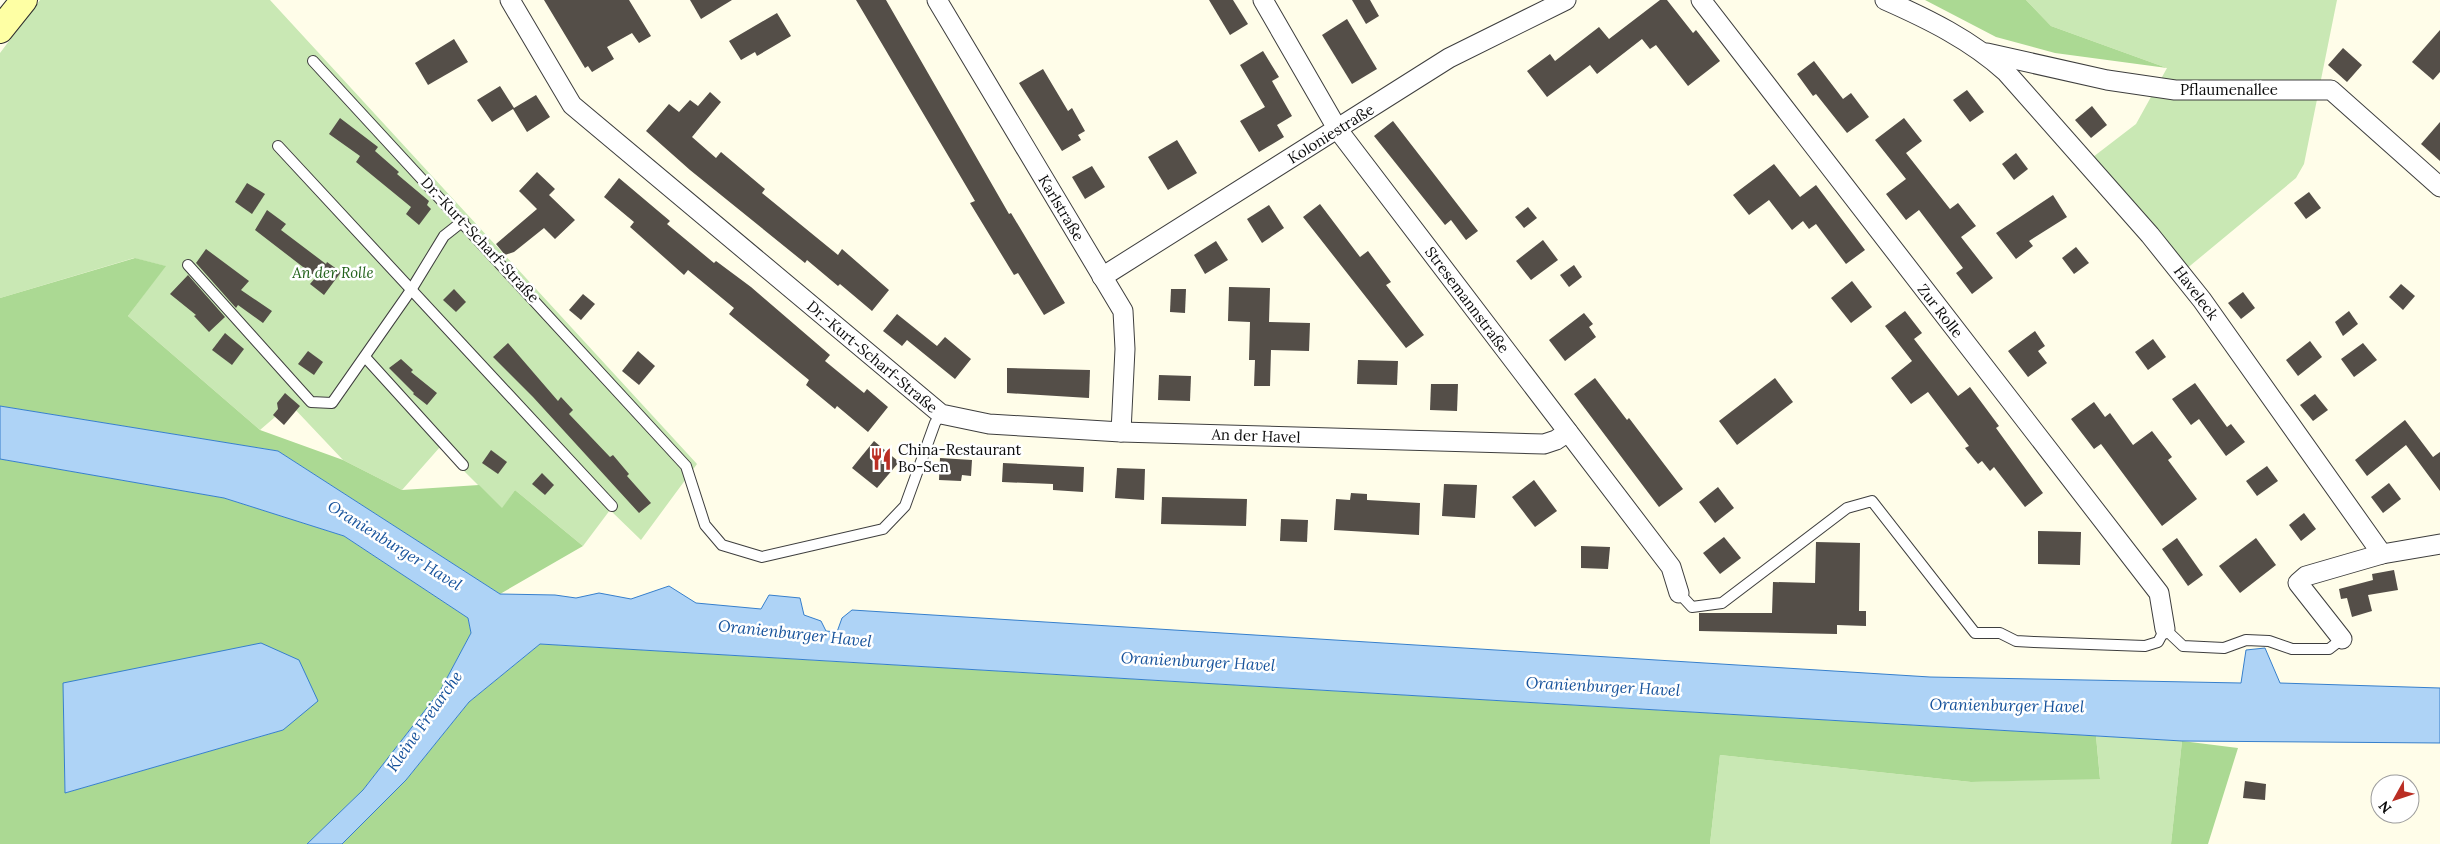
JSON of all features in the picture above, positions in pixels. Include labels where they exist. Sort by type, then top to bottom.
[{"type":"main road","points":[[0,30],[24,0]]},
{"type":"street","name":"Dr.-Kurt-Scharf-Straße","points":[[510,0],[572,105],[941,414]]},
{"type":"street","name":"Karlstraße","points":[[937,0],[1123,311],[1125,349],[1121,432]]},
{"type":"street","name":"Stresemannstraße","points":[[1263,0],[1338,130],[1670,567],[1679,593]]},
{"type":"street","name":"Koloniestraße","points":[[1102,277],[1338,130],[1449,58],[1566,0]]},
{"type":"street","name":"Zur Rolle","points":[[1701,0],[2159,593],[2164,629]]},
{"type":"street","points":[[1885,0],[1924,18],[1985,52]]},
{"type":"street","name":"Pflaumenallee","points":[[1985,52],[2107,80],[2175,90],[2331,90],[2440,188]]},
{"type":"street","name":"Haveleck","points":[[1985,52],[2006,72],[2150,235],[2202,300],[2382,554]]},
{"type":"street","name":"An der Havel","points":[[941,414],[989,424],[1121,432],[1544,444],[1556,440],[1568,432]]},
{"type":"street","points":[[2342,639],[2298,583],[2306,576],[2382,554],[2440,544]]},
{"type":"lane","name":"Dr.-Kurt-Scharf-Straße","points":[[313,61],[686,466],[705,525],[722,546],[762,557],[883,529],[905,506],[934,423],[941,414]]},
{"type":"lane","points":[[278,146],[612,506]]},
{"type":"lane","points":[[188,265],[311,402],[332,403],[411,290],[444,236],[462,221]]},
{"type":"lane","points":[[365,358],[464,465]]},
{"type":"lane","points":[[1679,593],[1692,606],[1722,603],[1847,508],[1872,501],[1975,633],[2000,633],[2016,641],[2145,646],[2158,642],[2164,629],[2183,646],[2224,648],[2246,640],[2269,641],[2292,649],[2329,649],[2342,639]]},
{"type":"green space","name":"An der Rolle","points":[[40,0],[270,0],[697,464],[641,540],[610,510],[583,546],[515,490],[502,509],[440,447],[402,490],[343,460],[290,404],[260,430],[128,316],[165,266],[134,258],[0,298],[0,53]]},
{"type":"green space","points":[[1925,0],[2026,0],[2051,26],[2167,68],[2055,53],[1996,37]]},
{"type":"green space","points":[[2026,0],[2337,0],[2304,164],[2296,178],[2185,270],[2093,157],[2136,124],[2167,68],[2051,26]]},
{"type":"green space","points":[[135,258],[166,266],[128,316],[260,430],[343,460],[402,490],[479,485],[502,508],[515,490],[583,546],[500,594],[278,451],[0,406],[0,298]]},
{"type":"green space","points":[[0,459],[224,498],[344,536],[468,618],[471,633],[440,691],[363,790],[307,844],[0,844]],"holes":[[[63,683],[283,730],[65,793]]]},
{"type":"green space","points":[[540,644],[2096,736],[2100,779],[1971,782],[1720,755],[1710,844],[342,844],[406,780],[469,702]]},
{"type":"green space","points":[[2096,736],[2182,741],[2171,844],[1710,844],[1720,755],[1971,782],[2100,778]]},
{"type":"green space","points":[[2182,741],[2238,748],[2208,844],[2171,844]]},
{"type":"water","points":[[0,406],[278,451],[500,594],[555,595],[576,598],[599,593],[631,599],[669,586],[696,603],[761,609],[769,595],[800,598],[804,615],[821,621],[826,631],[837,632],[842,618],[852,610],[1930,677],[2241,683],[2246,650],[2265,648],[2280,683],[2440,688],[2440,743],[2182,741],[540,644],[469,702],[406,780],[342,844],[307,844],[363,790],[440,691],[471,633],[468,618],[344,536],[224,498],[0,459]]},
{"type":"water","points":[[261,643],[299,660],[318,701],[283,730],[65,793],[63,683]]},
{"type":"building","points":[[544,0],[629,0],[651,36],[639,43],[632,33],[607,47],[614,59],[592,72],[588,66],[585,68]]},
{"type":"building","points":[[690,0],[732,0],[701,19]]},
{"type":"building","points":[[856,0],[886,0],[1009,214],[1011,213],[1065,303],[1044,315],[1018,273],[1014,275],[970,203],[975,201]]},
{"type":"building","points":[[1209,0],[1233,0],[1248,24],[1230,35]]},
{"type":"building","points":[[1352,0],[1370,0],[1379,16],[1366,24]]},
{"type":"building","points":[[1660,0],[1667,0],[1693,33],[1696,30],[1720,61],[1688,86],[1656,45],[1650,49],[1642,39],[1597,74],[1590,65],[1547,97],[1527,71],[1550,54],[1555,61],[1599,27],[1609,39]]},
{"type":"building","points":[[777,13],[791,36],[757,56],[755,52],[741,60],[729,41]]},
{"type":"building","points":[[1347,19],[1377,69],[1352,84],[1322,35]]},
{"type":"building","points":[[2440,30],[2440,72],[2433,80],[2412,62]]},
{"type":"building","points":[[454,39],[468,62],[428,85],[415,63]]},
{"type":"building","points":[[2343,48],[2362,65],[2347,82],[2328,65]]},
{"type":"building","points":[[1263,51],[1279,77],[1272,81],[1292,116],[1277,125],[1284,137],[1259,152],[1240,121],[1265,107],[1240,65]]},
{"type":"building","points":[[1814,61],[1843,99],[1851,93],[1869,117],[1847,133],[1816,94],[1813,96],[1797,74]]},
{"type":"building","points":[[1043,69],[1068,111],[1072,108],[1085,131],[1078,135],[1081,140],[1062,151],[1019,83]]},
{"type":"building","points":[[500,86],[514,108],[536,95],[550,117],[527,132],[513,109],[492,122],[477,100]]},
{"type":"building","points":[[1967,90],[1984,112],[1970,122],[1953,100]]},
{"type":"building","points":[[710,92],[721,102],[692,137],[716,158],[721,152],[765,189],[762,193],[838,255],[842,249],[889,290],[872,311],[807,260],[805,263],[690,170],[646,131],[669,104],[679,112],[690,100],[698,106]]},
{"type":"building","points":[[2092,106],[2107,125],[2091,138],[2075,120]]},
{"type":"building","points":[[340,118],[378,147],[375,151],[399,172],[397,174],[429,201],[427,205],[431,209],[419,225],[406,214],[411,207],[356,162],[360,156],[329,134]]},
{"type":"building","points":[[1904,118],[1922,141],[1906,153],[1950,209],[1958,203],[1976,226],[1961,237],[1993,278],[1972,294],[1956,273],[1963,268],[1919,210],[1906,220],[1886,194],[1906,179],[1875,140]]},
{"type":"building","points":[[1393,121],[1478,231],[1466,240],[1451,220],[1445,225],[1374,136]]},
{"type":"building","points":[[2440,122],[2440,161],[2421,144]]},
{"type":"building","points":[[1177,140],[1197,173],[1168,190],[1148,157]]},
{"type":"building","points":[[2016,153],[2028,169],[2014,180],[2002,164]]},
{"type":"building","points":[[1774,164],[1800,197],[1816,185],[1865,250],[1846,264],[1816,224],[1809,229],[1803,221],[1792,230],[1769,200],[1749,215],[1733,195]]},
{"type":"building","points":[[1092,166],[1105,187],[1085,199],[1072,177]]},
{"type":"building","points":[[537,172],[555,189],[549,195],[575,220],[555,239],[544,228],[514,252],[505,255],[496,244],[537,209],[519,191]]},
{"type":"building","points":[[619,178],[670,221],[667,224],[714,263],[716,261],[751,287],[830,355],[825,361],[864,393],[867,389],[888,407],[868,432],[837,406],[835,409],[806,385],[809,380],[729,314],[734,308],[688,270],[684,275],[630,227],[634,222],[604,197]]},
{"type":"building","points":[[247,183],[265,194],[252,214],[235,202]]},
{"type":"building","points":[[2309,192],[2321,208],[2306,219],[2294,203]]},
{"type":"building","points":[[2053,195],[2067,217],[2029,241],[2033,246],[2016,259],[1996,233]]},
{"type":"building","points":[[1320,204],[1360,257],[1368,251],[1391,282],[1386,285],[1424,335],[1406,348],[1303,217]]},
{"type":"building","points":[[1269,205],[1284,228],[1262,243],[1247,219]]},
{"type":"building","points":[[1528,207],[1537,218],[1524,228],[1515,217]]},
{"type":"building","points":[[267,210],[286,224],[281,230],[326,264],[327,262],[341,272],[324,295],[310,284],[316,277],[255,230]]},
{"type":"building","points":[[1543,240],[1558,260],[1531,280],[1516,261]]},
{"type":"building","points":[[1216,241],[1228,260],[1205,274],[1194,255]]},
{"type":"building","points":[[2076,247],[2089,263],[2074,274],[2062,258]]},
{"type":"building","points":[[206,249],[249,281],[241,290],[272,311],[263,323],[238,305],[236,308],[196,263]]},
{"type":"building","points":[[1574,265],[1582,277],[1569,287],[1560,275]]},
{"type":"building","points":[[188,275],[225,317],[209,332],[194,316],[196,315],[170,294]]},
{"type":"building","points":[[1852,281],[1872,307],[1851,323],[1831,298]]},
{"type":"building","points":[[2401,284],[2415,296],[2403,310],[2389,297]]},
{"type":"building","points":[[1229,287],[1270,288],[1269,322],[1310,323],[1309,351],[1271,350],[1270,386],[1254,386],[1255,360],[1249,360],[1250,322],[1228,321]]},
{"type":"building","points":[[454,289],[466,302],[456,312],[443,300]]},
{"type":"building","points":[[1171,289],[1186,289],[1185,313],[1170,312]]},
{"type":"building","points":[[2243,292],[2255,308],[2241,319],[2228,303]]},
{"type":"building","points":[[583,294],[595,304],[581,320],[569,310]]},
{"type":"building","points":[[1905,311],[1922,333],[1914,339],[1958,396],[1970,387],[1999,426],[1996,428],[2043,493],[2025,507],[1994,467],[1990,471],[1982,461],[1978,464],[1965,448],[1969,446],[1928,392],[1911,404],[1891,378],[1912,361],[1885,326]]},
{"type":"building","points":[[2349,311],[2358,324],[2343,336],[2335,322]]},
{"type":"building","points":[[1584,313],[1593,324],[1589,327],[1596,337],[1565,361],[1549,340]]},
{"type":"building","points":[[897,314],[937,346],[945,337],[971,359],[955,379],[907,340],[902,346],[883,331]]},
{"type":"building","points":[[2035,331],[2045,346],[2038,351],[2047,363],[2028,377],[2008,351]]},
{"type":"building","points":[[225,333],[244,349],[232,365],[212,350]]},
{"type":"building","points":[[2153,339],[2166,357],[2148,370],[2135,352]]},
{"type":"building","points":[[2310,341],[2322,357],[2298,376],[2286,360]]},
{"type":"building","points":[[508,343],[558,401],[561,397],[573,410],[569,414],[610,457],[613,455],[629,474],[627,476],[651,503],[639,513],[533,397],[493,357]]},
{"type":"building","points":[[2363,343],[2377,360],[2354,377],[2341,359]]},
{"type":"building","points":[[308,351],[323,362],[314,375],[298,364]]},
{"type":"building","points":[[638,351],[655,366],[639,385],[622,371]]},
{"type":"building","points":[[401,359],[413,370],[411,372],[437,393],[427,405],[413,394],[389,368]]},
{"type":"building","points":[[1358,360],[1398,361],[1397,385],[1357,384]]},
{"type":"building","points":[[1007,368],[1090,370],[1089,398],[1007,393]]},
{"type":"building","points":[[1159,375],[1191,376],[1190,401],[1158,400]]},
{"type":"building","points":[[1595,378],[1627,420],[1629,418],[1683,489],[1659,507],[1574,394]]},
{"type":"building","points":[[1775,378],[1793,402],[1737,445],[1719,421]]},
{"type":"building","points":[[2195,383],[2227,427],[2231,424],[2245,442],[2226,456],[2199,419],[2191,425],[2172,399]]},
{"type":"building","points":[[1431,384],[1458,384],[1457,411],[1430,410]]},
{"type":"building","points":[[285,393],[300,406],[284,425],[273,415],[278,409],[277,403]]},
{"type":"building","points":[[2315,394],[2328,410],[2313,421],[2300,405]]},
{"type":"building","points":[[2094,402],[2105,417],[2110,413],[2133,445],[2152,431],[2172,457],[2168,460],[2197,499],[2162,526],[2101,444],[2094,449],[2071,419]]},
{"type":"building","points":[[2405,420],[2433,457],[2440,452],[2440,491],[2406,445],[2367,476],[2355,460]]},
{"type":"building","points":[[874,441],[899,462],[877,488],[852,468]]},
{"type":"building","points":[[491,450],[507,462],[498,474],[482,463]]},
{"type":"building","points":[[940,458],[972,460],[971,476],[962,475],[961,481],[939,480]]},
{"type":"building","points":[[1003,463],[1084,467],[1083,492],[1053,490],[1053,484],[1002,482]]},
{"type":"building","points":[[2267,466],[2278,481],[2257,496],[2246,481]]},
{"type":"building","points":[[1117,468],[1145,469],[1144,500],[1115,498]]},
{"type":"building","points":[[542,473],[554,485],[545,495],[532,484]]},
{"type":"building","points":[[1534,480],[1557,511],[1535,527],[1512,497]]},
{"type":"building","points":[[2389,483],[2401,499],[2383,513],[2371,497]]},
{"type":"building","points":[[1444,484],[1477,485],[1475,518],[1442,516]]},
{"type":"building","points":[[1718,487],[1734,508],[1715,523],[1699,502]]},
{"type":"building","points":[[1351,493],[1367,494],[1367,500],[1420,503],[1419,535],[1334,530],[1336,499],[1350,500]]},
{"type":"building","points":[[1162,497],[1247,499],[1246,526],[1161,524]]},
{"type":"building","points":[[2304,513],[2316,529],[2301,541],[2289,525]]},
{"type":"building","points":[[1281,519],[1308,520],[1307,542],[1280,541]]},
{"type":"building","points":[[2038,531],[2081,532],[2080,565],[2038,564]]},
{"type":"building","points":[[1724,537],[1741,558],[1720,574],[1703,553]]},
{"type":"building","points":[[2177,538],[2203,575],[2188,586],[2162,549]]},
{"type":"building","points":[[2256,538],[2276,565],[2240,593],[2219,566]]},
{"type":"building","points":[[1816,542],[1860,543],[1859,611],[1866,611],[1866,626],[1837,625],[1837,634],[1699,631],[1699,613],[1772,613],[1773,582],[1815,583]]},
{"type":"building","points":[[1581,546],[1610,547],[1608,569],[1581,568]]},
{"type":"building","points":[[2394,570],[2398,590],[2368,595],[2372,611],[2352,617],[2347,598],[2341,599],[2339,589],[2373,580],[2372,574]]},
{"type":"building","points":[[2245,781],[2266,784],[2265,800],[2243,798]]},
{"type":"place","name":"China-Restaurant Bo-Sen","points":[[881,459]]},
{"type":"water label","name":"Oranienburger Havel","points":[[395,545]]},
{"type":"water label","name":"Oranienburger Havel","points":[[795,633]]},
{"type":"water label","name":"Oranienburger Havel","points":[[1198,661]]},
{"type":"water label","name":"Oranienburger Havel","points":[[1603,686]]},
{"type":"water label","name":"Oranienburger Havel","points":[[2007,705]]},
{"type":"water label","name":"Kleine Freiarche","points":[[424,721]]}]
